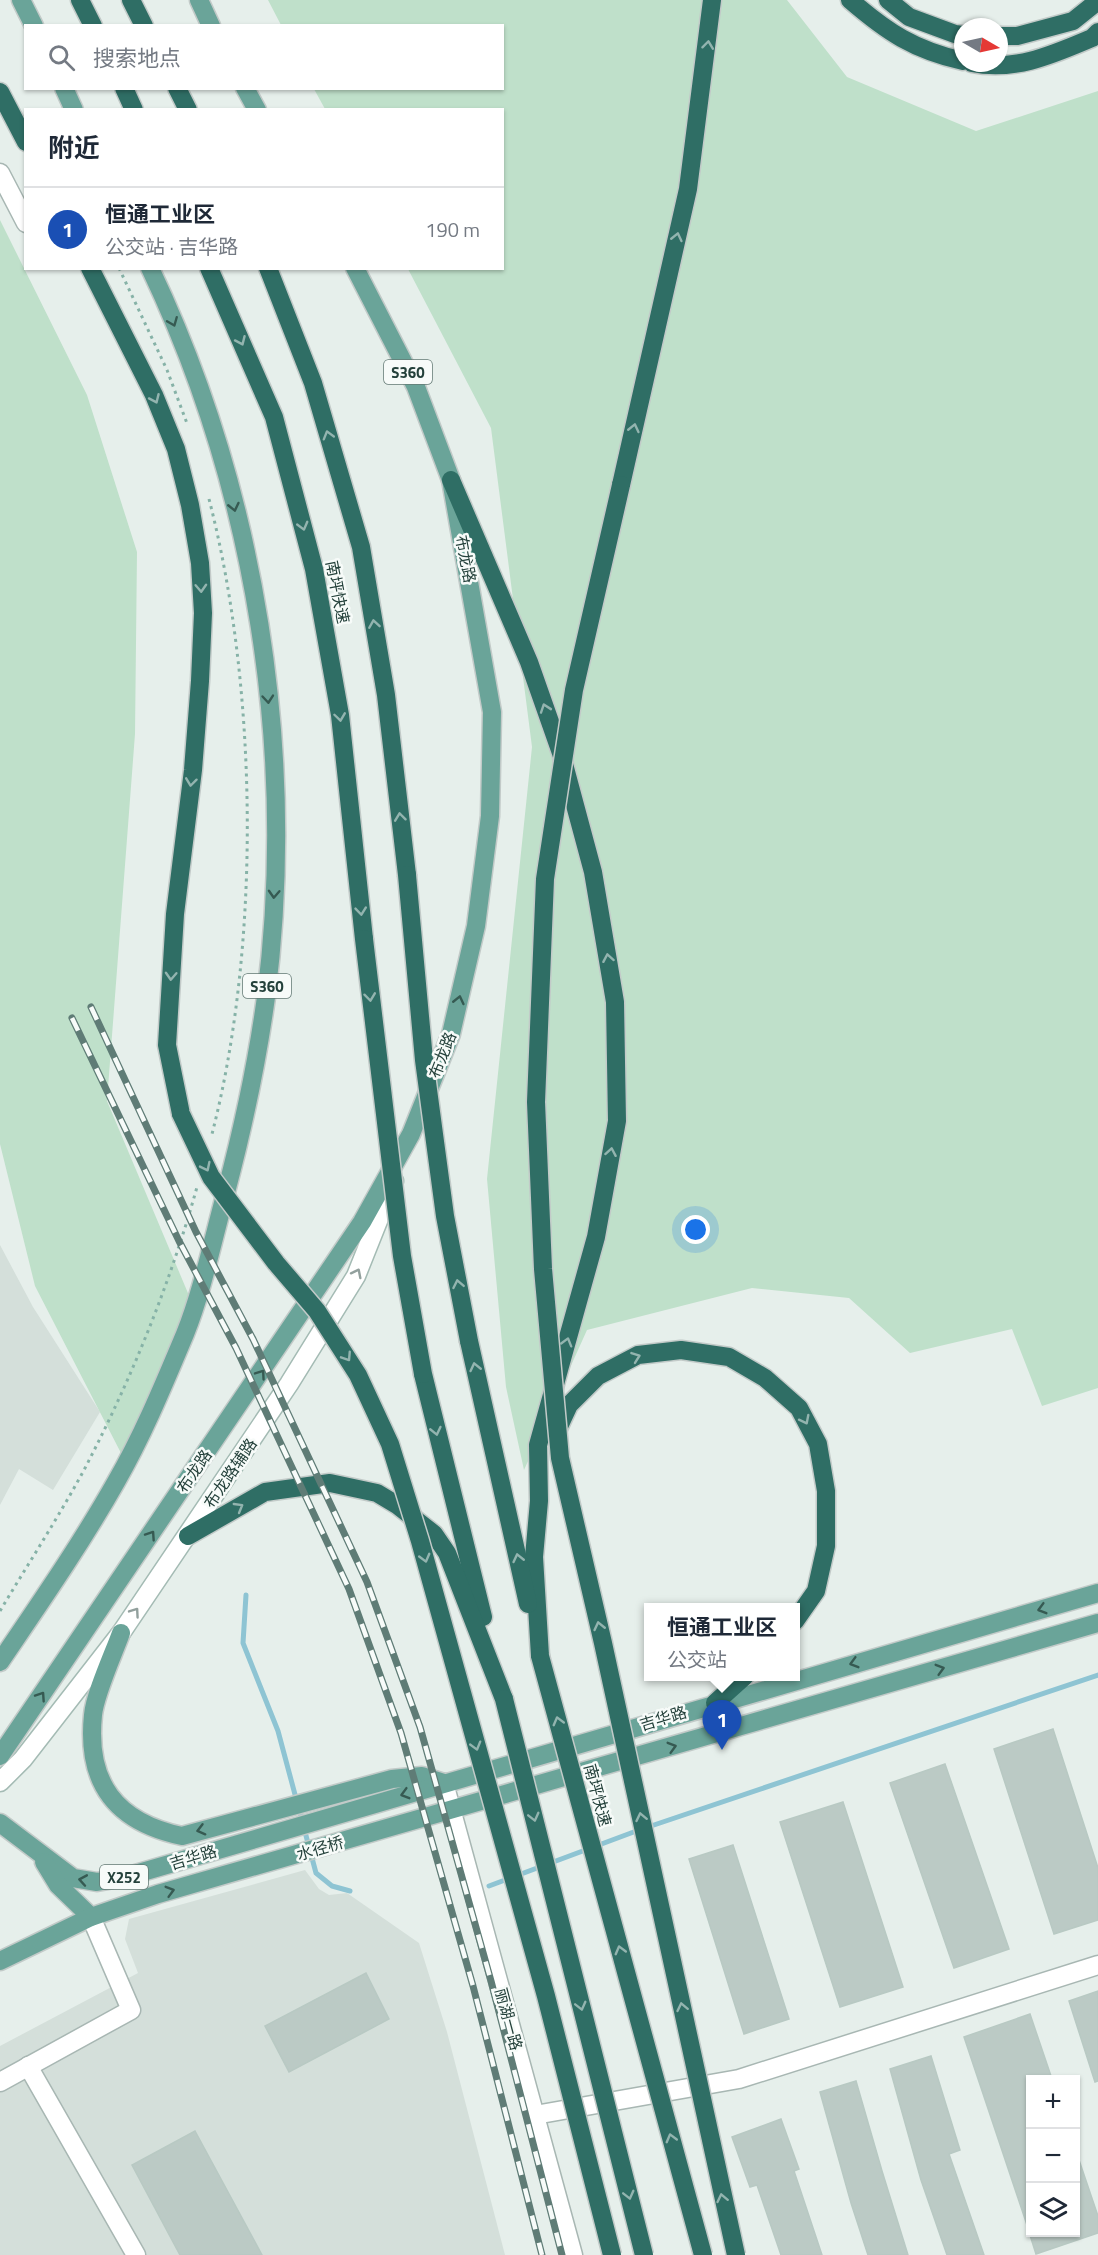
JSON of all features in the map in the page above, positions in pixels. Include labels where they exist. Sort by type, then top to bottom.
[{"type":"highway","points":[[80,0],[92,24]]},
{"type":"highway","points":[[131,0],[143,24]]},
{"type":"highway","points":[[712,0],[688,189],[574,690],[545,879],[536,1102],[543,1269],[560,1458],[603,1643],[736,2255]]},
{"type":"highway","points":[[850,0],[886,31],[934,55],[954,59]]},
{"type":"highway","points":[[888,0],[909,17],[954,34]]},
{"type":"highway","points":[[1008,36],[1017,36],[1072,21],[1098,1]]},
{"type":"highway","points":[[1008,64],[1039,61],[1092,38],[1098,32]]},
{"type":"highway","points":[[125,90],[133,108]]},
{"type":"highway","points":[[178,90],[187,108]]},
{"type":"highway","points":[[0,92],[24,138]]},
{"type":"highway","points":[[91,270],[154,395],[176,448],[190,505],[200,563],[203,613],[199,692],[193,770],[175,914],[167,1045],[181,1114],[211,1177],[276,1263],[317,1311],[358,1375],[390,1444],[420,1541],[546,1996],[612,2255]]},
{"type":"highway","name":"南坪快速","points":[[210,270],[274,417],[315,569],[340,715],[402,1256],[423,1374],[454,1509],[504,1699]]},
{"type":"highway","name":"南坪快速","points":[[269,270],[313,383],[361,547],[386,695],[407,875],[424,1060],[445,1216],[469,1341],[540,1656],[703,2255]]},
{"type":"highway","points":[[451,480],[529,662],[561,753],[593,873],[615,1002],[617,1121],[596,1237],[538,1445],[539,1501],[534,1557],[540,1656]]},
{"type":"highway","points":[[539,1501],[551,1445],[569,1405],[598,1376],[638,1355],[681,1350],[729,1357],[765,1378],[799,1408],[818,1444],[825,1491],[826,1546],[816,1591],[800,1614]]},
{"type":"highway","points":[[188,1536],[265,1492],[330,1484],[376,1493],[397,1505],[434,1534],[447,1553],[504,1699],[644,2255]]},
{"type":"highway","points":[[715,1703],[741,1681]]},
{"type":"main road","points":[[21,0],[33,24]]},
{"type":"main road","points":[[199,0],[210,24]]},
{"type":"main road","points":[[65,90],[73,108]]},
{"type":"main road","points":[[246,90],[255,108]]},
{"type":"main road","name":"S360","points":[[0,1662],[75,1550],[118,1479],[186,1330],[245,1121],[266,997],[274,893],[275,783],[266,669],[245,556],[223,462],[198,382],[151,270]]},
{"type":"main road","name":"布龙路","points":[[4,1750],[302,1314],[362,1222],[411,1134],[451,1034],[477,926],[490,816],[492,712],[451,480],[416,387],[356,270]]},
{"type":"main road","name":"吉华路","points":[[800,1679],[1098,1593]]},
{"type":"main road","name":"吉华路","points":[[374,1833],[1098,1623]]},
{"type":"main road","points":[[121,1633],[93,1714],[93,1765],[117,1808],[160,1831],[182,1836],[392,1779],[422,1776],[444,1783]]},
{"type":"main road","name":"吉华路","points":[[368,1805],[792,1681]]},
{"type":"main road","name":"水径桥","points":[[261,1837],[368,1805]]},
{"type":"main road","name":"吉华路","points":[[0,1823],[40,1856],[73,1878],[97,1882],[131,1876],[261,1837]]},
{"type":"main road","name":"水径桥","points":[[266,1864],[374,1833]]},
{"type":"main road","points":[[40,1856],[58,1885],[91,1917]]},
{"type":"main road","name":"吉华路","points":[[0,1961],[91,1917],[158,1894],[266,1864]]},
{"type":"street","points":[[0,172],[24,219]]},
{"type":"street","name":"布龙路辅路","points":[[0,1782],[23,1759],[121,1633],[289,1384],[356,1276],[379,1225],[411,1134]]},
{"type":"street","name":"丽湖一路","points":[[444,1783],[573,2255]]},
{"type":"street","points":[[0,2082],[131,2010],[91,1917]]},
{"type":"street","points":[[535,2115],[739,2079],[1098,1965]]},
{"type":"street","points":[[28,2066],[136,2255]]},
{"type":"shaded area","points":[[0,1245],[33,1307],[100,1412],[53,1490],[19,1469],[0,1505]]},
{"type":"shaded area","points":[[305,1870],[319,1889],[329,1895],[347,1893],[419,1943],[447,2032],[505,2255],[0,2255],[0,2046],[138,1973],[125,1939],[129,1919]]},
{"type":"green space","points":[[268,0],[787,0],[847,77],[976,131],[1098,91],[1098,1388],[1042,1406],[1012,1329],[910,1353],[849,1298],[752,1288],[587,1330],[524,1470],[506,1387],[487,1179],[532,747],[491,428],[409,270],[504,270],[504,108],[324,108],[315,90],[504,90],[504,24],[280,24]]},
{"type":"green space","points":[[0,220],[87,395],[137,552],[135,734],[107,1101],[193,1305],[122,1455],[35,1286],[0,1144]]},
{"type":"building","points":[[1053,1729],[1098,1868],[1098,1920],[1054,1934],[994,1749]]},
{"type":"building","points":[[945,1764],[1009,1949],[954,1968],[890,1783]]},
{"type":"building","points":[[843,1802],[903,1987],[840,2007],[780,1822]]},
{"type":"building","points":[[733,1845],[789,2019],[744,2034],[689,1859]]},
{"type":"building","points":[[366,1973],[389,2019],[289,2072],[265,2026]]},
{"type":"building","points":[[1098,1991],[1098,2081],[1095,2082],[1069,2001]]},
{"type":"building","points":[[1030,2014],[1051,2075],[1026,2075],[1026,2222],[964,2037]]},
{"type":"building","points":[[931,2056],[960,2150],[949,2154],[984,2255],[947,2255],[921,2180],[890,2069]]},
{"type":"building","points":[[856,2081],[908,2255],[868,2255],[851,2203],[820,2092]]},
{"type":"building","points":[[781,2119],[799,2169],[794,2171],[822,2255],[781,2255],[757,2185],[750,2187],[732,2137]]},
{"type":"building","points":[[195,2131],[262,2255],[180,2255],[132,2165]]},
{"type":"building","points":[[1080,2163],[1098,2216],[1098,2233],[1036,2254],[1031,2237],[1080,2237]]},
{"type":"waterway","points":[[246,1595],[243,1643],[278,1731],[316,1873],[332,1886],[350,1891]]},
{"type":"waterway","points":[[648,1827],[1098,1675]]},
{"type":"waterway","points":[[489,1886],[639,1830]]},
{"type":"railway","points":[[91,1007],[196,1232],[253,1339],[367,1582],[420,1727],[491,1981],[562,2255]]},
{"type":"railway","points":[[72,1018],[179,1241],[236,1348],[349,1589],[401,1733],[473,1986],[542,2255]]},
{"type":"place","name":"恒通工业区","points":[[722,1750]]}]
